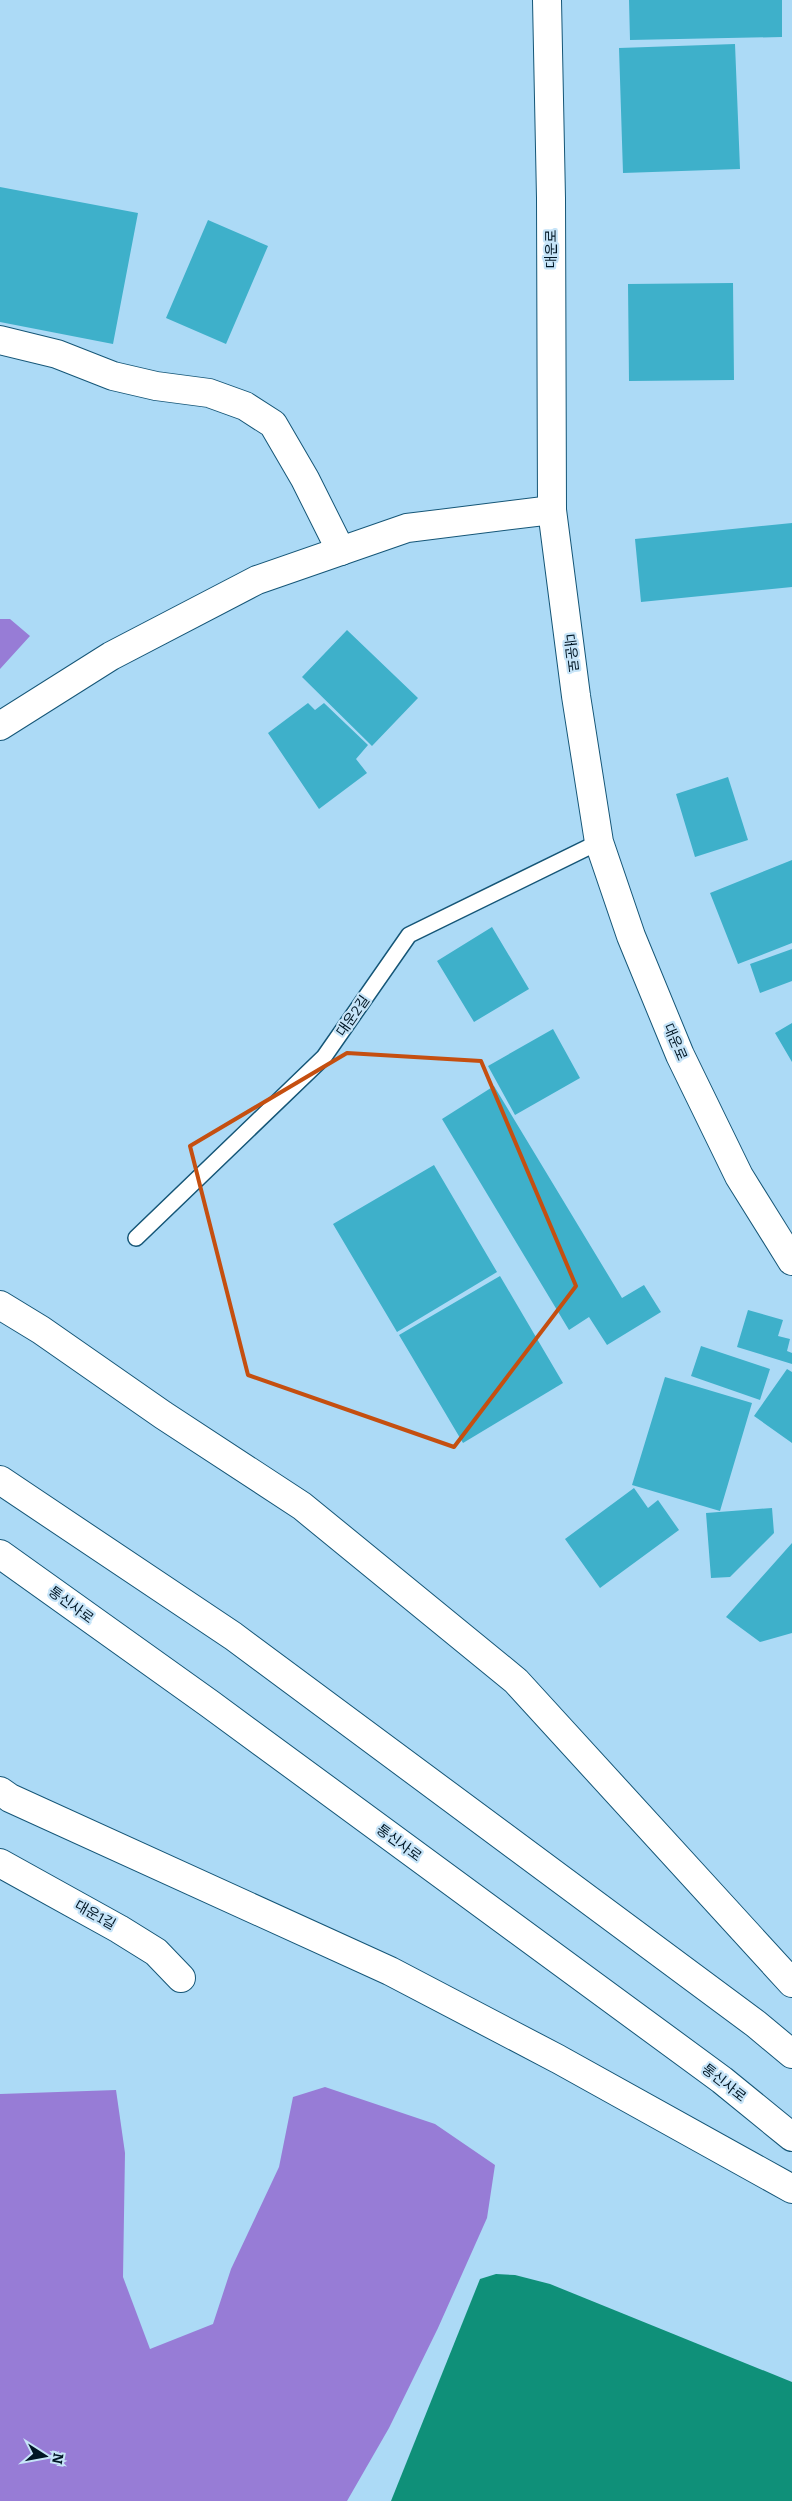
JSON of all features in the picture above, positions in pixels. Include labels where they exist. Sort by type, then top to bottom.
[{"type":"main road","name":"대운로","points":[[547,0],[551,198],[552,510],[576,696],[599,842],[631,936],[680,1055],[739,1176],[792,1261]]},
{"type":"main road","points":[[0,340],[57,354],[113,376],[156,386],[209,393],[245,406],[273,424],[305,479],[341,551]]},
{"type":"main road","points":[[0,726],[111,656],[257,580],[407,528],[552,510]]},
{"type":"main road","points":[[0,1305],[41,1330],[163,1415],[302,1506],[516,1681],[792,1983]]},
{"type":"main road","points":[[0,1480],[233,1636],[756,2024],[792,2054]]},
{"type":"main road","name":"통신사로","points":[[0,1554],[210,1704],[722,2080],[792,2137]]},
{"type":"main road","points":[[0,1791],[10,1798],[390,1971],[558,2059],[792,2189]]},
{"type":"main road","name":"대운1길","points":[[0,1863],[119,1929],[156,1952],[181,1978]]},
{"type":"lane","name":"대운2길","points":[[136,1238],[324,1056],[409,935],[599,842]]},
{"type":"highlighted area","points":[[347,1053],[481,1061],[576,1286],[454,1447],[248,1375],[190,1146]]},
{"type":"shaded area","points":[[0,619],[10,619],[30,636],[0,669]]},
{"type":"shaded area","points":[[325,2087],[435,2124],[495,2165],[487,2218],[438,2328],[389,2428],[347,2501],[0,2501],[0,2094],[116,2090],[125,2153],[123,2277],[150,2349],[213,2324],[231,2269],[279,2167],[293,2097]]},
{"type":"shaded area","points":[[496,2274],[515,2275],[550,2284],[792,2382],[792,2501],[391,2501],[480,2279]]},
{"type":"building","points":[[629,0],[782,0],[782,37],[630,40]]},
{"type":"building","points":[[735,44],[740,169],[623,173],[619,48]]},
{"type":"building","points":[[0,187],[138,213],[113,344],[0,322]]},
{"type":"building","points":[[208,220],[268,246],[226,344],[166,318]]},
{"type":"building","points":[[733,283],[734,380],[629,381],[628,284]]},
{"type":"building","points":[[792,523],[792,587],[641,602],[635,539]]},
{"type":"building","points":[[347,630],[418,698],[372,746],[302,677]]},
{"type":"building","points":[[308,703],[315,710],[324,703],[368,745],[356,759],[367,773],[319,809],[268,733]]},
{"type":"building","points":[[728,777],[748,840],[695,857],[676,794]]},
{"type":"building","points":[[792,860],[792,943],[738,964],[710,893]]},
{"type":"building","points":[[492,927],[529,989],[474,1022],[437,961]]},
{"type":"building","points":[[792,949],[792,981],[760,993],[750,964]]},
{"type":"building","points":[[792,1023],[792,1062],[775,1033]]},
{"type":"building","points":[[553,1029],[580,1078],[515,1115],[488,1066]]},
{"type":"building","points":[[494,1086],[622,1298],[644,1285],[661,1312],[607,1345],[589,1317],[569,1330],[442,1119]]},
{"type":"building","points":[[434,1165],[497,1272],[397,1332],[333,1224]]},
{"type":"building","points":[[500,1276],[563,1383],[463,1443],[399,1335]]},
{"type":"building","points":[[748,1310],[783,1320],[778,1336],[790,1339],[787,1351],[792,1353],[792,1364],[737,1347]]},
{"type":"building","points":[[701,1346],[770,1369],[760,1400],[691,1376]]},
{"type":"building","points":[[787,1369],[792,1372],[792,1443],[754,1416]]},
{"type":"building","points":[[665,1377],[752,1403],[720,1511],[632,1485]]},
{"type":"building","points":[[634,1488],[648,1508],[658,1500],[679,1530],[600,1588],[565,1539]]},
{"type":"building","points":[[772,1508],[774,1533],[730,1577],[711,1578],[706,1513]]},
{"type":"building","points":[[792,1543],[792,1633],[760,1642],[726,1617]]}]
